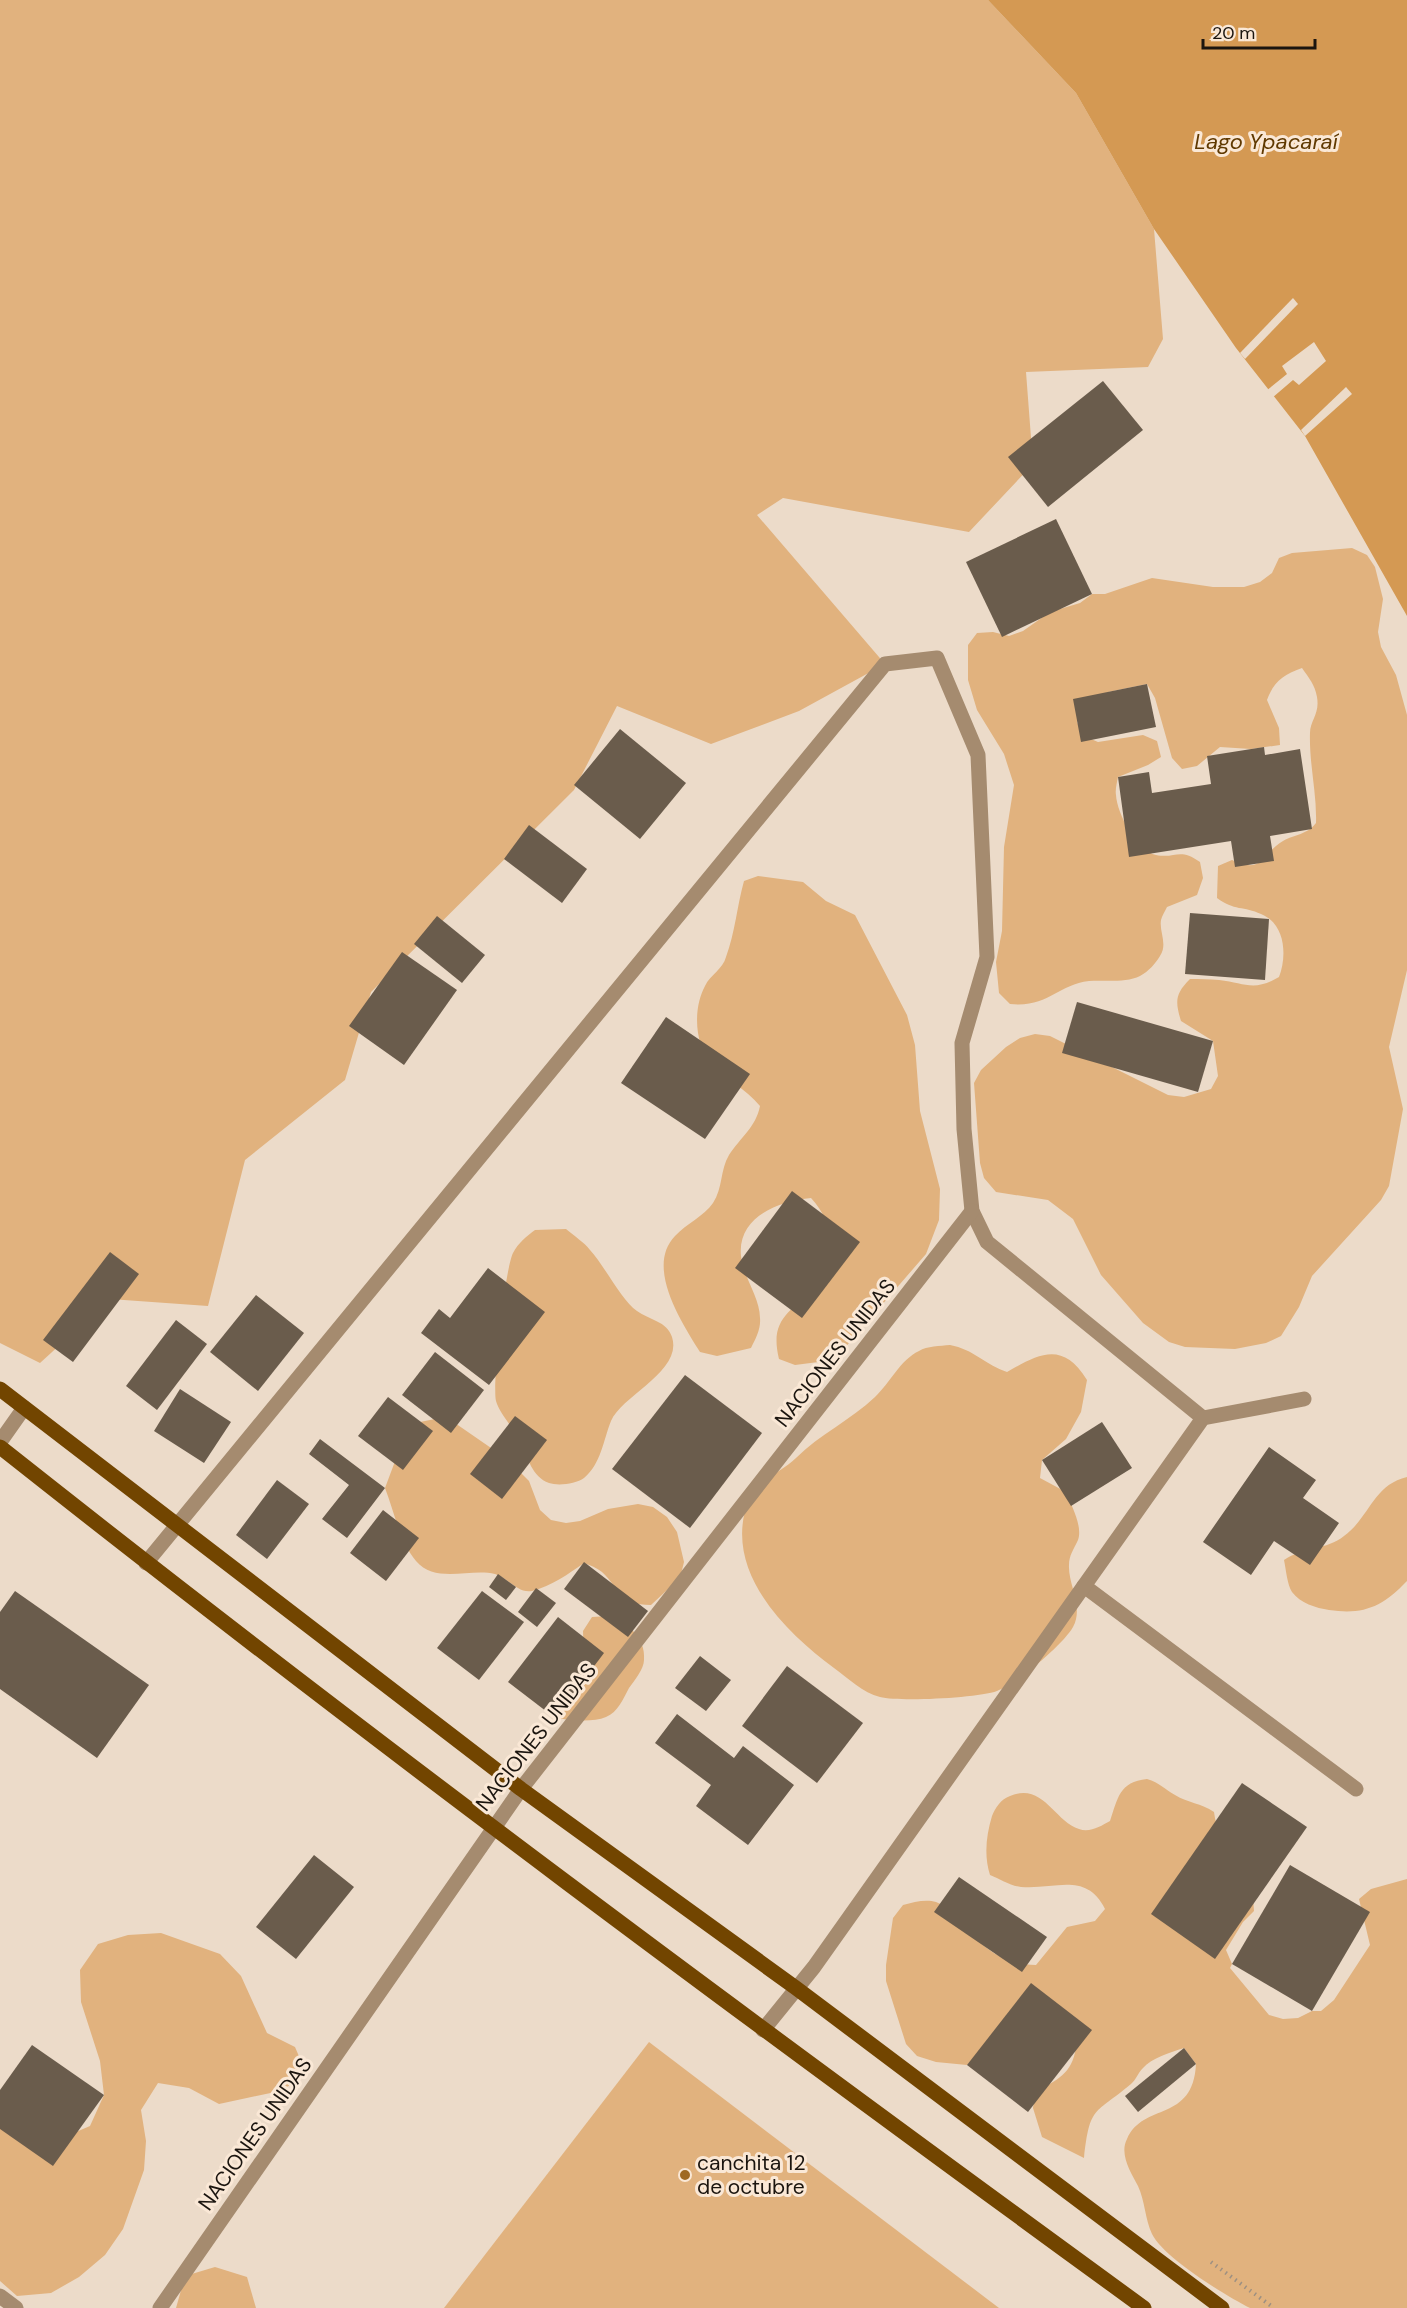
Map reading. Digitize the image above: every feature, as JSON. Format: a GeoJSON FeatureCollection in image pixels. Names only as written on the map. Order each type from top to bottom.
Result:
{"type":"FeatureCollection","features":[{"type":"Feature","properties":{"kind":"main road"},"geometry":{"type":"LineString","coordinates":[[0,1389],[179,1524],[521,1789],[796,1988],[1221,2308]]}},
{"type":"Feature","properties":{"kind":"main road"},"geometry":{"type":"LineString","coordinates":[[0,1447],[146,1563],[763,2030],[1144,2308]]}},
{"type":"Feature","properties":{"kind":"street"},"geometry":{"type":"LineString","coordinates":[[146,1563],[885,664],[938,658],[978,755],[987,957],[963,1043],[964,1129],[972,1211],[987,1242],[1203,1418]]}},
{"type":"Feature","properties":{"kind":"street","name":"NACIONES UNIDAS"},"geometry":{"type":"LineString","coordinates":[[160,2308],[521,1789],[972,1211]]}},
{"type":"Feature","properties":{"kind":"street"},"geometry":{"type":"LineString","coordinates":[[763,2030],[796,1988],[1203,1418],[1304,1399]]}},
{"type":"Feature","properties":{"kind":"street"},"geometry":{"type":"LineString","coordinates":[[0,1442],[24,1408]]}},
{"type":"Feature","properties":{"kind":"street"},"geometry":{"type":"LineString","coordinates":[[1084,1586],[1356,1789]]}},
{"type":"Feature","properties":{"kind":"street"},"geometry":{"type":"LineString","coordinates":[[0,2296],[16,2308]]}},
{"type":"Feature","properties":{"kind":"shaded area"},"geometry":{"type":"Polygon","coordinates":[[[0,0],[988,0],[1076,93],[1154,229],[1163,339],[1148,367],[1026,372],[1033,464],[969,532],[783,498],[757,515],[885,664],[799,711],[711,744],[617,706],[574,790],[371,992],[345,1080],[245,1160],[208,1306],[110,1299],[40,1363],[0,1343],[0,0]]]}},
{"type":"Feature","properties":{"kind":"shaded area"},"geometry":{"type":"Polygon","coordinates":[[[1352,548],[1367,555],[1375,567],[1383,599],[1378,632],[1381,647],[1396,675],[1407,715],[1407,970],[1389,1047],[1403,1109],[1389,1186],[1381,1200],[1312,1276],[1299,1307],[1281,1336],[1266,1343],[1235,1349],[1185,1347],[1169,1342],[1143,1323],[1101,1275],[1073,1219],[1048,1200],[996,1192],[984,1178],[980,1163],[974,1083],[981,1070],[1006,1047],[1020,1038],[1035,1034],[1050,1036],[1168,1095],[1184,1097],[1211,1089],[1218,1076],[1213,1041],[1181,1021],[1178,1008],[1179,994],[1190,979],[1256,985],[1279,977],[1283,960],[1280,933],[1269,919],[1261,914],[1234,907],[1217,898],[1218,866],[1232,860],[1242,864],[1256,864],[1283,841],[1305,832],[1316,823],[1310,733],[1318,703],[1316,693],[1302,668],[1290,673],[1276,683],[1267,700],[1279,728],[1280,745],[1251,749],[1220,747],[1197,766],[1182,769],[1172,758],[1155,698],[1147,684],[1108,692],[1081,706],[1077,722],[1084,736],[1098,742],[1143,735],[1157,741],[1161,757],[1118,777],[1116,793],[1120,812],[1129,831],[1142,847],[1156,855],[1182,854],[1193,858],[1200,862],[1203,878],[1197,895],[1167,907],[1161,920],[1162,952],[1154,965],[1143,974],[1128,980],[1078,983],[1034,1003],[1010,1004],[999,993],[996,962],[1002,931],[1004,847],[1014,785],[1004,754],[977,710],[968,680],[968,645],[977,633],[993,632],[1009,636],[1023,631],[1050,612],[1080,603],[1092,594],[1105,594],[1152,578],[1213,587],[1244,587],[1260,582],[1272,573],[1279,558],[1292,553],[1352,548]]]}},
{"type":"Feature","properties":{"kind":"shaded area"},"geometry":{"type":"Polygon","coordinates":[[[758,876],[803,882],[826,901],[855,915],[907,1015],[915,1045],[920,1111],[940,1189],[939,1220],[926,1254],[842,1351],[826,1361],[795,1365],[779,1359],[777,1334],[784,1317],[816,1285],[828,1246],[826,1222],[811,1198],[786,1203],[762,1213],[746,1231],[742,1242],[742,1264],[757,1302],[760,1318],[759,1330],[751,1348],[717,1356],[700,1352],[676,1311],[665,1279],[664,1263],[667,1249],[675,1236],[713,1203],[726,1161],[755,1120],[760,1106],[712,1064],[702,1047],[697,1026],[701,995],[707,982],[724,961],[729,948],[744,881],[758,876]]]}},
{"type":"Feature","properties":{"kind":"shaded area"},"geometry":{"type":"Polygon","coordinates":[[[566,1229],[588,1247],[631,1306],[666,1327],[672,1337],[673,1349],[669,1361],[660,1372],[617,1411],[611,1421],[598,1459],[590,1472],[576,1482],[557,1484],[543,1480],[535,1472],[518,1438],[501,1412],[495,1391],[503,1303],[513,1253],[520,1243],[535,1230],[566,1229]]]}},
{"type":"Feature","properties":{"kind":"shaded area"},"geometry":{"type":"Polygon","coordinates":[[[950,1345],[966,1350],[1007,1372],[1040,1356],[1060,1355],[1078,1368],[1087,1380],[1081,1412],[1066,1439],[1042,1460],[1040,1478],[1066,1492],[1078,1522],[1078,1540],[1069,1565],[1076,1604],[1076,1619],[1068,1635],[1050,1653],[1015,1681],[997,1691],[974,1696],[939,1698],[880,1697],[862,1689],[815,1653],[778,1617],[762,1596],[750,1573],[743,1550],[743,1525],[749,1499],[764,1481],[866,1405],[912,1355],[922,1349],[950,1345]]]}},
{"type":"Feature","properties":{"kind":"shaded area"},"geometry":{"type":"Polygon","coordinates":[[[435,1419],[452,1421],[507,1459],[529,1481],[540,1510],[551,1520],[566,1523],[580,1521],[608,1509],[638,1504],[653,1507],[667,1517],[677,1532],[684,1562],[680,1578],[651,1605],[626,1599],[602,1572],[584,1563],[553,1583],[532,1591],[517,1588],[495,1574],[443,1574],[424,1568],[416,1561],[406,1545],[385,1488],[400,1448],[420,1422],[435,1419]]]}},
{"type":"Feature","properties":{"kind":"shaded area"},"geometry":{"type":"Polygon","coordinates":[[[1407,1477],[1407,1581],[1381,1603],[1362,1610],[1341,1611],[1319,1608],[1295,1596],[1289,1585],[1284,1560],[1337,1541],[1353,1528],[1386,1487],[1407,1477]]]}},
{"type":"Feature","properties":{"kind":"shaded area"},"geometry":{"type":"Polygon","coordinates":[[[609,1616],[629,1627],[639,1638],[644,1652],[644,1664],[641,1671],[620,1705],[610,1715],[587,1720],[555,1718],[584,1661],[583,1631],[592,1617],[609,1616]]]}},
{"type":"Feature","properties":{"kind":"shaded area"},"geometry":{"type":"Polygon","coordinates":[[[1147,1779],[1180,1798],[1214,1812],[1222,1837],[1248,1885],[1254,1911],[1243,1922],[1226,1950],[1232,1964],[1230,1968],[1269,2015],[1283,2019],[1298,2018],[1312,2011],[1321,2011],[1334,2000],[1370,1945],[1359,1899],[1371,1889],[1407,1879],[1407,2308],[1250,2308],[1196,2276],[1159,2244],[1152,2234],[1140,2192],[1124,2151],[1127,2139],[1134,2128],[1144,2120],[1177,2104],[1193,2083],[1196,2064],[1184,2048],[1151,2061],[1131,2084],[1101,2107],[1092,2119],[1089,2128],[1084,2158],[1042,2137],[1033,2108],[1035,2093],[1057,2080],[1067,2070],[1076,2047],[1009,2017],[967,2065],[936,2062],[917,2056],[906,2044],[886,1981],[893,1918],[903,1905],[924,1901],[940,1904],[953,1913],[977,1940],[994,1953],[1013,1962],[1036,1965],[1067,1927],[1095,1921],[1105,1909],[1097,1897],[1089,1890],[1079,1886],[1021,1887],[990,1875],[986,1846],[995,1810],[1007,1797],[1021,1793],[1031,1794],[1048,1804],[1070,1825],[1083,1830],[1091,1830],[1110,1821],[1118,1798],[1125,1788],[1147,1779]]]}},
{"type":"Feature","properties":{"kind":"shaded area"},"geometry":{"type":"Polygon","coordinates":[[[161,1933],[220,1954],[241,1976],[267,2033],[295,2047],[307,2075],[280,2091],[219,2104],[189,2088],[158,2083],[141,2110],[146,2141],[144,2170],[123,2229],[105,2255],[79,2277],[51,2293],[17,2296],[0,2281],[0,2121],[62,2138],[90,2126],[104,2095],[100,2061],[81,2002],[80,1970],[98,1944],[128,1935],[161,1933]]]}},
{"type":"Feature","properties":{"kind":"shaded area","name":"canchita 12 de octubre"},"geometry":{"type":"Polygon","coordinates":[[[649,2042],[999,2308],[444,2308],[649,2042]]]}},
{"type":"Feature","properties":{"kind":"shaded area"},"geometry":{"type":"Polygon","coordinates":[[[215,2267],[247,2277],[256,2308],[176,2308],[185,2276],[215,2267]]]}},
{"type":"Feature","properties":{"kind":"water","name":"Lago Ypacaraí"},"geometry":{"type":"Polygon","coordinates":[[[988,0],[1407,0],[1407,616],[1305,436],[1236,348],[1154,229],[1076,93],[988,0]]]}},
{"type":"Feature","properties":{"kind":"pier"},"geometry":{"type":"Polygon","coordinates":[[[1293,298],[1298,304],[1245,359],[1240,353],[1293,298]]]}},
{"type":"Feature","properties":{"kind":"pier"},"geometry":{"type":"Polygon","coordinates":[[[1314,342],[1326,361],[1299,385],[1293,380],[1272,398],[1266,391],[1287,374],[1282,366],[1314,342]]]}},
{"type":"Feature","properties":{"kind":"pier"},"geometry":{"type":"Polygon","coordinates":[[[1346,387],[1352,394],[1305,436],[1301,430],[1346,387]]]}},
{"type":"Feature","properties":{"kind":"building"},"geometry":{"type":"Polygon","coordinates":[[[1103,381],[1143,430],[1048,507],[1008,457],[1103,381]]]}},
{"type":"Feature","properties":{"kind":"building"},"geometry":{"type":"Polygon","coordinates":[[[1056,519],[1092,594],[1002,637],[966,562],[1056,519]]]}},
{"type":"Feature","properties":{"kind":"building"},"geometry":{"type":"Polygon","coordinates":[[[1147,684],[1156,727],[1081,742],[1073,699],[1147,684]]]}},
{"type":"Feature","properties":{"kind":"building"},"geometry":{"type":"Polygon","coordinates":[[[620,729],[686,783],[640,839],[574,785],[620,729]]]}},
{"type":"Feature","properties":{"kind":"building"},"geometry":{"type":"Polygon","coordinates":[[[1264,747],[1265,755],[1300,749],[1312,829],[1270,836],[1274,861],[1235,867],[1231,841],[1129,857],[1118,777],[1149,772],[1152,793],[1211,784],[1207,756],[1264,747]]]}},
{"type":"Feature","properties":{"kind":"building"},"geometry":{"type":"Polygon","coordinates":[[[529,825],[587,869],[562,903],[504,859],[529,825]]]}},
{"type":"Feature","properties":{"kind":"building"},"geometry":{"type":"Polygon","coordinates":[[[1190,913],[1269,919],[1265,980],[1185,974],[1190,913]]]}},
{"type":"Feature","properties":{"kind":"building"},"geometry":{"type":"Polygon","coordinates":[[[437,916],[485,955],[462,983],[414,944],[437,916]]]}},
{"type":"Feature","properties":{"kind":"building"},"geometry":{"type":"Polygon","coordinates":[[[402,952],[457,990],[404,1065],[349,1026],[402,952]]]}},
{"type":"Feature","properties":{"kind":"building"},"geometry":{"type":"Polygon","coordinates":[[[1077,1002],[1213,1041],[1198,1092],[1062,1053],[1077,1002]]]}},
{"type":"Feature","properties":{"kind":"building"},"geometry":{"type":"Polygon","coordinates":[[[666,1017],[750,1074],[705,1139],[621,1083],[666,1017]]]}},
{"type":"Feature","properties":{"kind":"building"},"geometry":{"type":"Polygon","coordinates":[[[792,1191],[860,1242],[802,1318],[735,1268],[792,1191]]]}},
{"type":"Feature","properties":{"kind":"building"},"geometry":{"type":"Polygon","coordinates":[[[110,1252],[139,1274],[73,1362],[43,1340],[110,1252]]]}},
{"type":"Feature","properties":{"kind":"building"},"geometry":{"type":"Polygon","coordinates":[[[488,1268],[545,1312],[489,1385],[421,1333],[439,1309],[450,1318],[488,1268]]]}},
{"type":"Feature","properties":{"kind":"building"},"geometry":{"type":"Polygon","coordinates":[[[256,1295],[304,1333],[258,1391],[210,1352],[256,1295]]]}},
{"type":"Feature","properties":{"kind":"building"},"geometry":{"type":"Polygon","coordinates":[[[176,1320],[207,1344],[157,1410],[126,1386],[176,1320]]]}},
{"type":"Feature","properties":{"kind":"building"},"geometry":{"type":"Polygon","coordinates":[[[435,1352],[484,1390],[451,1433],[402,1395],[435,1352]]]}},
{"type":"Feature","properties":{"kind":"building"},"geometry":{"type":"Polygon","coordinates":[[[685,1375],[762,1433],[690,1528],[612,1469],[685,1375]]]}},
{"type":"Feature","properties":{"kind":"building"},"geometry":{"type":"Polygon","coordinates":[[[180,1389],[231,1422],[204,1463],[154,1431],[180,1389]]]}},
{"type":"Feature","properties":{"kind":"building"},"geometry":{"type":"Polygon","coordinates":[[[388,1397],[433,1431],[403,1470],[358,1436],[388,1397]]]}},
{"type":"Feature","properties":{"kind":"building"},"geometry":{"type":"Polygon","coordinates":[[[515,1416],[547,1440],[502,1499],[470,1474],[515,1416]]]}},
{"type":"Feature","properties":{"kind":"building"},"geometry":{"type":"Polygon","coordinates":[[[1102,1422],[1132,1468],[1071,1506],[1042,1460],[1102,1422]]]}},
{"type":"Feature","properties":{"kind":"building"},"geometry":{"type":"Polygon","coordinates":[[[320,1439],[385,1488],[347,1538],[322,1519],[349,1485],[309,1454],[320,1439]]]}},
{"type":"Feature","properties":{"kind":"building"},"geometry":{"type":"Polygon","coordinates":[[[1269,1447],[1316,1480],[1303,1498],[1339,1523],[1310,1565],[1274,1541],[1251,1575],[1203,1542],[1269,1447]]]}},
{"type":"Feature","properties":{"kind":"building"},"geometry":{"type":"Polygon","coordinates":[[[277,1480],[309,1504],[267,1559],[236,1535],[277,1480]]]}},
{"type":"Feature","properties":{"kind":"building"},"geometry":{"type":"Polygon","coordinates":[[[383,1510],[419,1538],[386,1581],[350,1553],[383,1510]]]}},
{"type":"Feature","properties":{"kind":"building"},"geometry":{"type":"Polygon","coordinates":[[[584,1562],[648,1611],[628,1637],[564,1589],[584,1562]]]}},
{"type":"Feature","properties":{"kind":"building"},"geometry":{"type":"Polygon","coordinates":[[[498,1574],[516,1587],[506,1600],[489,1587],[498,1574]]]}},
{"type":"Feature","properties":{"kind":"building"},"geometry":{"type":"Polygon","coordinates":[[[536,1588],[556,1603],[537,1627],[518,1612],[536,1588]]]}},
{"type":"Feature","properties":{"kind":"building"},"geometry":{"type":"Polygon","coordinates":[[[15,1591],[149,1685],[97,1758],[0,1689],[0,1612],[15,1591]]]}},
{"type":"Feature","properties":{"kind":"building"},"geometry":{"type":"Polygon","coordinates":[[[482,1591],[524,1622],[479,1680],[437,1648],[482,1591]]]}},
{"type":"Feature","properties":{"kind":"building"},"geometry":{"type":"Polygon","coordinates":[[[558,1617],[604,1653],[555,1718],[508,1682],[558,1617]]]}},
{"type":"Feature","properties":{"kind":"building"},"geometry":{"type":"Polygon","coordinates":[[[700,1656],[731,1680],[706,1711],[675,1688],[700,1656]]]}},
{"type":"Feature","properties":{"kind":"building"},"geometry":{"type":"Polygon","coordinates":[[[787,1666],[863,1723],[817,1783],[742,1726],[787,1666]]]}},
{"type":"Feature","properties":{"kind":"building"},"geometry":{"type":"Polygon","coordinates":[[[677,1714],[734,1758],[743,1746],[794,1785],[748,1845],[696,1806],[711,1785],[655,1743],[677,1714]]]}},
{"type":"Feature","properties":{"kind":"building"},"geometry":{"type":"Polygon","coordinates":[[[1242,1783],[1307,1827],[1215,1959],[1151,1914],[1242,1783]]]}},
{"type":"Feature","properties":{"kind":"building"},"geometry":{"type":"Polygon","coordinates":[[[314,1855],[354,1887],[296,1959],[256,1927],[314,1855]]]}},
{"type":"Feature","properties":{"kind":"building"},"geometry":{"type":"Polygon","coordinates":[[[1290,1865],[1370,1912],[1312,2011],[1232,1964],[1290,1865]]]}},
{"type":"Feature","properties":{"kind":"building"},"geometry":{"type":"Polygon","coordinates":[[[959,1877],[1047,1937],[1022,1972],[934,1912],[959,1877]]]}},
{"type":"Feature","properties":{"kind":"building"},"geometry":{"type":"Polygon","coordinates":[[[1031,1983],[1092,2030],[1028,2112],[967,2065],[1031,1983]]]}},
{"type":"Feature","properties":{"kind":"building"},"geometry":{"type":"Polygon","coordinates":[[[32,2045],[104,2095],[53,2166],[0,2129],[0,2090],[32,2045]]]}},
{"type":"Feature","properties":{"kind":"building"},"geometry":{"type":"Polygon","coordinates":[[[1184,2048],[1196,2064],[1138,2112],[1125,2096],[1184,2048]]]}},
{"type":"Feature","properties":{"kind":"place","name":"canchita 12 de octubre"},"geometry":{"type":"Point","coordinates":[685,2175]}}]}
